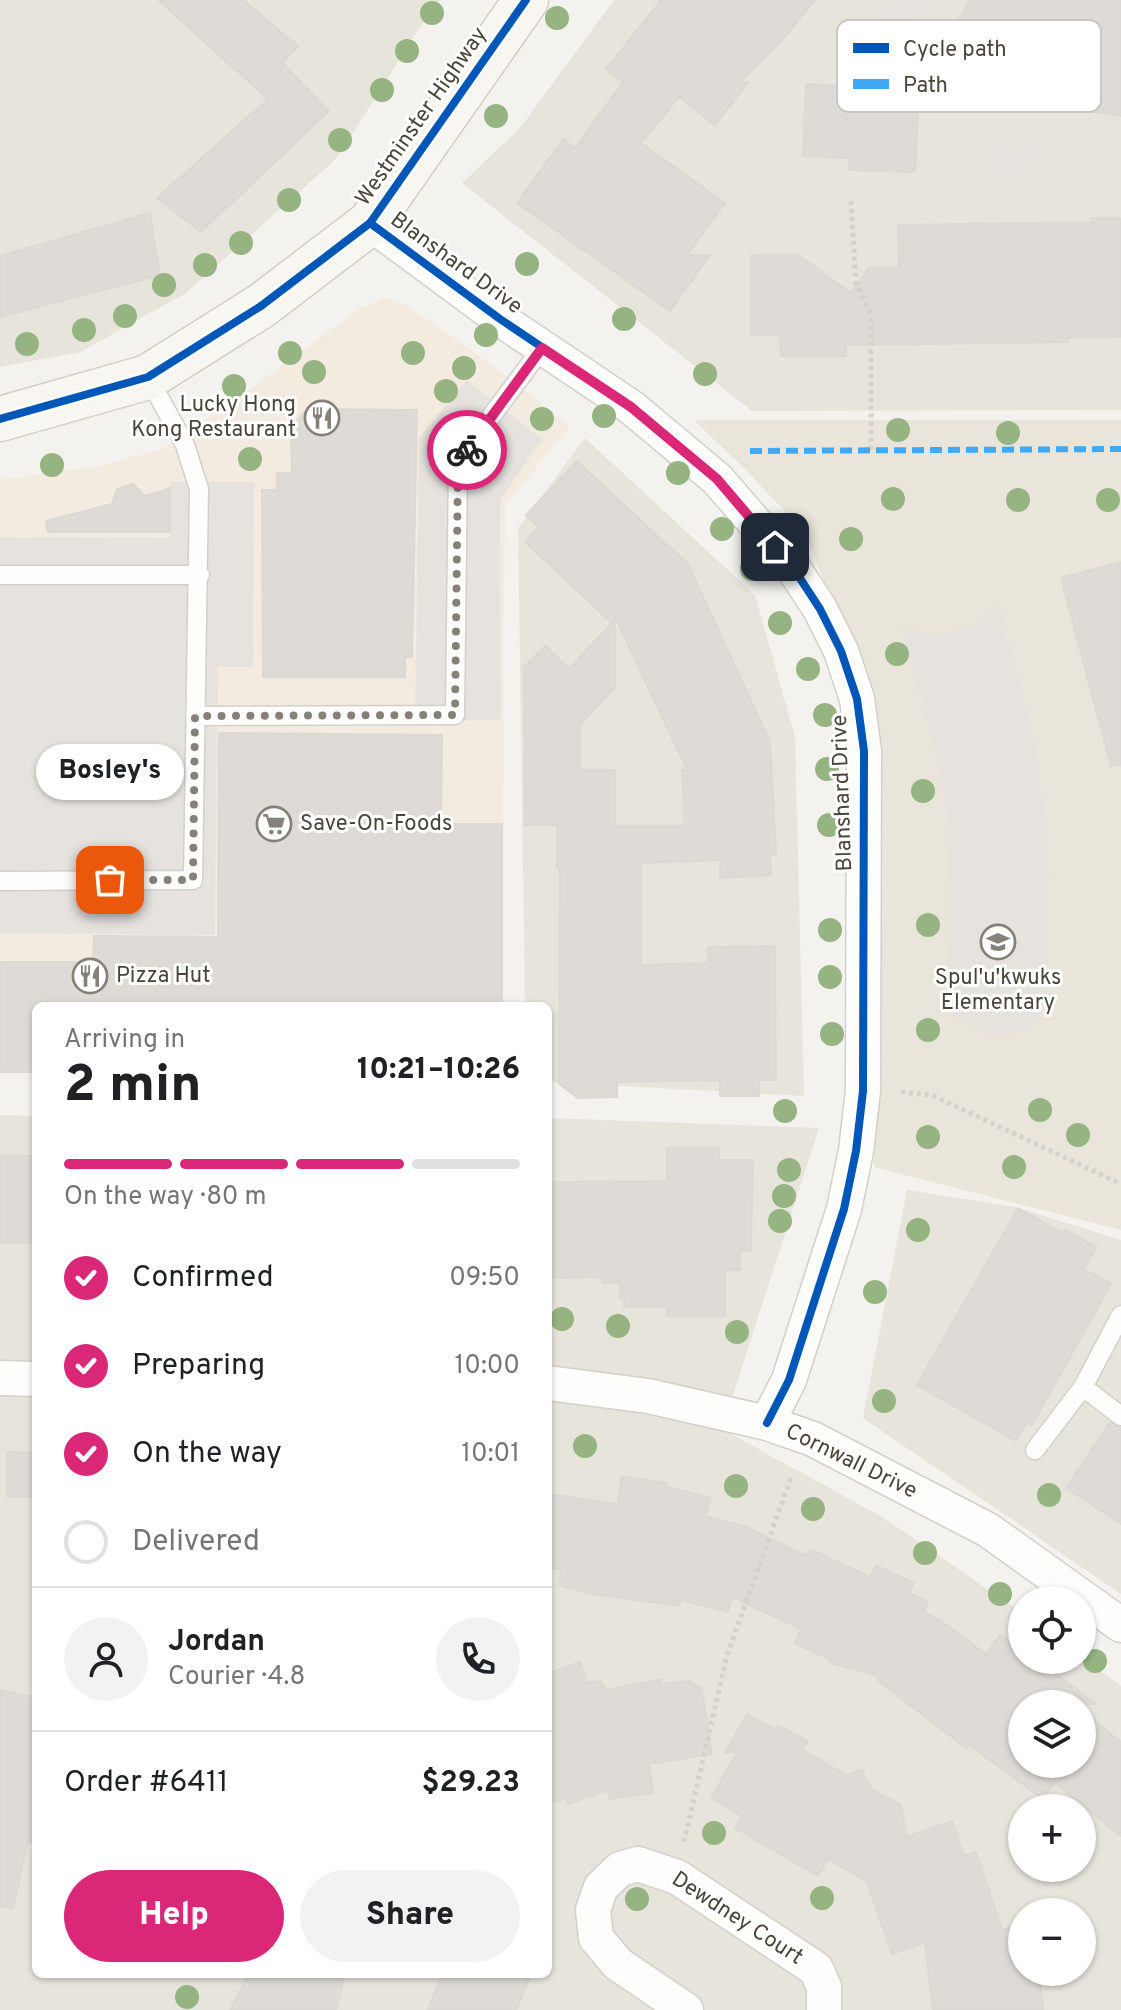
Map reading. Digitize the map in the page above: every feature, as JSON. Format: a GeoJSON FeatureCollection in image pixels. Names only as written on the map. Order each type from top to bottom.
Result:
{"type":"FeatureCollection","features":[{"type":"Feature","properties":{"kind":"street","name":"Westminster Highway"},"geometry":{"type":"LineString","coordinates":[[0,419],[148,377],[261,306],[370,223],[526,0]]}},
{"type":"Feature","properties":{"kind":"street","name":"Blanshard Drive"},"geometry":{"type":"LineString","coordinates":[[370,223],[542,348],[631,407],[717,479],[790,563],[820,609],[841,651],[857,699],[864,751],[863,1091],[856,1151],[844,1209],[789,1380],[767,1423]]}},
{"type":"Feature","properties":{"kind":"street"},"geometry":{"type":"LineString","coordinates":[[0,1378],[32,1379]]}},
{"type":"Feature","properties":{"kind":"street","name":"Cornwall Drive"},"geometry":{"type":"LineString","coordinates":[[552,1384],[648,1396],[767,1423],[813,1439],[988,1530],[1121,1625]]}},
{"type":"Feature","properties":{"kind":"street","name":"Dewdney Court"},"geometry":{"type":"LineString","coordinates":[[686,2010],[618,1964],[596,1938],[593,1910],[601,1887],[620,1869],[638,1864],[677,1877],[816,1969],[824,1987],[824,2010]]}},
{"type":"Feature","properties":{"kind":"lane"},"geometry":{"type":"LineString","coordinates":[[195,716],[455,715],[458,461],[542,348]]}},
{"type":"Feature","properties":{"kind":"lane"},"geometry":{"type":"LineString","coordinates":[[0,881],[193,880],[199,489],[185,445],[148,377]]}},
{"type":"Feature","properties":{"kind":"lane"},"geometry":{"type":"LineString","coordinates":[[0,575],[200,575]]}},
{"type":"Feature","properties":{"kind":"lane"},"geometry":{"type":"LineString","coordinates":[[1035,1450],[1083,1387],[1121,1315]]}},
{"type":"Feature","properties":{"kind":"lane"},"geometry":{"type":"LineString","coordinates":[[1083,1387],[1121,1416]]}},
{"type":"Feature","properties":{"kind":"path"},"geometry":{"type":"LineString","coordinates":[[851,201],[856,283],[871,316],[871,450]]}},
{"type":"Feature","properties":{"kind":"path"},"geometry":{"type":"LineString","coordinates":[[901,1092],[932,1095],[1121,1184]]}},
{"type":"Feature","properties":{"kind":"path"},"geometry":{"type":"LineString","coordinates":[[677,1877],[727,1655],[792,1475]]}},
{"type":"Feature","properties":{"kind":"shaded area"},"geometry":{"type":"Polygon","coordinates":[[[0,0],[440,0],[337,158],[186,293],[80,352],[0,367],[0,0]]]}},
{"type":"Feature","properties":{"kind":"shaded area"},"geometry":{"type":"Polygon","coordinates":[[[614,0],[1121,0],[1121,410],[752,411],[462,183],[520,128],[614,0]]]}},
{"type":"Feature","properties":{"kind":"shaded area"},"geometry":{"type":"Polygon","coordinates":[[[888,0],[939,0],[918,20],[867,20],[888,0]]]}},
{"type":"Feature","properties":{"kind":"shaded area"},"geometry":{"type":"Polygon","coordinates":[[[983,145],[1033,146],[1033,182],[982,181],[983,145]]]}},
{"type":"Feature","properties":{"kind":"shaded area"},"geometry":{"type":"Polygon","coordinates":[[[385,297],[408,306],[496,368],[570,426],[505,505],[502,1002],[32,1002],[32,1013],[0,1072],[0,479],[95,467],[162,449],[244,394],[360,308],[385,297]]]}},
{"type":"Feature","properties":{"kind":"shaded area"},"geometry":{"type":"Polygon","coordinates":[[[467,380],[542,439],[500,501],[501,720],[415,721],[419,438],[467,380]]]}},
{"type":"Feature","properties":{"kind":"shaded area","name":"Spul'u'kwuks Elementary"},"geometry":{"type":"Polygon","coordinates":[[[694,420],[1121,420],[1121,1230],[874,1167],[877,718],[805,533],[694,420]]]}},
{"type":"Feature","properties":{"kind":"shaded area"},"geometry":{"type":"Polygon","coordinates":[[[585,438],[755,595],[795,737],[804,1096],[552,1082],[552,1002],[525,1002],[518,528],[585,438]]]}},
{"type":"Feature","properties":{"kind":"shaded area"},"geometry":{"type":"Polygon","coordinates":[[[170,482],[254,482],[253,667],[218,667],[215,935],[0,933],[0,537],[169,538],[170,482]]]}},
{"type":"Feature","properties":{"kind":"shaded area"},"geometry":{"type":"Polygon","coordinates":[[[998,601],[1034,739],[1049,874],[1047,1007],[1018,1034],[981,1033],[949,1012],[950,885],[942,778],[901,627],[936,635],[972,626],[998,601]]]}},
{"type":"Feature","properties":{"kind":"shaded area"},"geometry":{"type":"Polygon","coordinates":[[[0,1115],[32,1116],[32,1978],[552,1978],[552,1118],[819,1128],[722,1429],[884,1518],[1008,1603],[1008,1674],[1096,1674],[1096,1668],[1121,1686],[1121,2010],[0,2010],[0,1115]]]}},
{"type":"Feature","properties":{"kind":"shaded area"},"geometry":{"type":"Polygon","coordinates":[[[907,1190],[1015,1207],[1121,1240],[1121,1594],[863,1418],[907,1190]]]}},
{"type":"Feature","properties":{"kind":"building"},"geometry":{"type":"Polygon","coordinates":[[[158,0],[243,0],[298,46],[282,63],[329,111],[201,232],[157,198],[268,99],[158,0]]]}},
{"type":"Feature","properties":{"kind":"building"},"geometry":{"type":"Polygon","coordinates":[[[661,0],[815,0],[783,39],[739,83],[748,83],[715,125],[679,97],[641,143],[725,203],[687,255],[710,255],[670,311],[517,203],[563,139],[575,148],[623,82],[606,69],[661,0]]]}},
{"type":"Feature","properties":{"kind":"building"},"geometry":{"type":"Polygon","coordinates":[[[970,0],[1121,0],[1121,116],[1094,112],[1101,112],[1101,20],[959,20],[970,0]]]}},
{"type":"Feature","properties":{"kind":"building"},"geometry":{"type":"Polygon","coordinates":[[[806,84],[837,85],[837,112],[918,112],[915,172],[849,170],[850,158],[803,156],[806,84]]]}},
{"type":"Feature","properties":{"kind":"building"},"geometry":{"type":"Polygon","coordinates":[[[150,213],[160,275],[0,317],[0,256],[150,213]]]}},
{"type":"Feature","properties":{"kind":"building"},"geometry":{"type":"Polygon","coordinates":[[[1091,218],[1121,218],[1121,337],[1067,338],[1068,342],[846,345],[846,356],[781,356],[780,335],[751,335],[751,255],[797,254],[851,293],[869,268],[899,268],[898,225],[1091,222],[1091,218]]]}},
{"type":"Feature","properties":{"kind":"building"},"geometry":{"type":"Polygon","coordinates":[[[307,409],[417,410],[412,657],[405,657],[405,677],[263,677],[262,490],[277,490],[277,473],[292,473],[291,428],[307,409]]]}},
{"type":"Feature","properties":{"kind":"building"},"geometry":{"type":"Polygon","coordinates":[[[577,461],[688,564],[770,742],[776,854],[770,855],[771,875],[720,878],[720,860],[641,863],[641,965],[708,963],[708,947],[775,946],[776,1080],[759,1080],[759,1096],[720,1096],[720,1080],[617,1082],[617,1097],[578,1098],[559,1084],[560,868],[557,868],[557,825],[525,825],[524,667],[545,646],[569,669],[612,623],[525,542],[538,527],[526,515],[577,461]],[[615,617],[615,688],[580,724],[580,770],[615,770],[615,826],[685,826],[682,770],[687,770],[615,617]]]}},
{"type":"Feature","properties":{"kind":"building"},"geometry":{"type":"Polygon","coordinates":[[[133,484],[145,496],[170,488],[170,532],[48,532],[46,521],[112,504],[117,489],[133,484]]]}},
{"type":"Feature","properties":{"kind":"building"},"geometry":{"type":"Polygon","coordinates":[[[1121,562],[1121,765],[1111,766],[1061,578],[1121,562]]]}},
{"type":"Feature","properties":{"kind":"building"},"geometry":{"type":"Polygon","coordinates":[[[219,733],[442,735],[441,824],[502,824],[502,1002],[32,1002],[32,1072],[0,1072],[0,962],[93,962],[94,936],[218,937],[219,733]]]}},
{"type":"Feature","properties":{"kind":"building"},"geometry":{"type":"Polygon","coordinates":[[[667,1148],[719,1148],[719,1160],[753,1160],[751,1251],[740,1251],[740,1270],[725,1270],[725,1316],[667,1316],[667,1307],[624,1307],[624,1298],[620,1298],[620,1283],[602,1283],[602,1277],[552,1278],[552,1182],[667,1181],[667,1148]]]}},
{"type":"Feature","properties":{"kind":"building"},"geometry":{"type":"Polygon","coordinates":[[[0,1156],[32,1156],[32,1243],[0,1243],[0,1156]]]}},
{"type":"Feature","properties":{"kind":"building"},"geometry":{"type":"Polygon","coordinates":[[[1018,1208],[1063,1233],[1065,1230],[1097,1247],[1084,1269],[1111,1284],[1032,1425],[1027,1422],[1016,1441],[917,1385],[1018,1208]]]}},
{"type":"Feature","properties":{"kind":"building"},"geometry":{"type":"Polygon","coordinates":[[[1110,1422],[1121,1428],[1121,1524],[1066,1488],[1110,1422]]]}},
{"type":"Feature","properties":{"kind":"building"},"geometry":{"type":"Polygon","coordinates":[[[7,1452],[32,1453],[32,1497],[7,1497],[7,1452]]]}},
{"type":"Feature","properties":{"kind":"building"},"geometry":{"type":"Polygon","coordinates":[[[622,1476],[666,1483],[665,1486],[711,1498],[706,1516],[747,1527],[807,1556],[810,1549],[870,1577],[876,1565],[914,1583],[909,1593],[928,1602],[923,1612],[940,1620],[986,1654],[1000,1635],[1008,1641],[1008,1674],[1055,1674],[1078,1690],[1008,1690],[1008,1773],[969,1745],[966,1748],[877,1680],[877,1676],[829,1662],[831,1660],[795,1643],[801,1629],[732,1597],[728,1612],[681,1600],[679,1606],[586,1593],[559,1585],[561,1569],[552,1569],[552,1495],[618,1504],[622,1476]]]}},
{"type":"Feature","properties":{"kind":"building"},"geometry":{"type":"Polygon","coordinates":[[[580,1662],[587,1683],[600,1681],[607,1690],[661,1679],[659,1684],[690,1681],[702,1690],[712,1754],[649,1764],[653,1793],[610,1799],[608,1790],[568,1804],[567,1798],[552,1803],[552,1672],[580,1662]]]}},
{"type":"Feature","properties":{"kind":"building"},"geometry":{"type":"Polygon","coordinates":[[[0,1690],[32,1697],[32,1842],[28,1841],[13,1908],[0,1907],[0,1690]]]}},
{"type":"Feature","properties":{"kind":"building"},"geometry":{"type":"Polygon","coordinates":[[[747,1714],[775,1730],[778,1725],[808,1741],[803,1750],[846,1775],[862,1770],[872,1790],[901,1805],[907,1837],[952,1821],[964,1856],[976,1852],[1002,1929],[1008,1928],[1008,1986],[1040,1986],[1043,2010],[933,2010],[925,1943],[892,1954],[867,1882],[828,1859],[818,1876],[735,1828],[742,1816],[711,1798],[738,1751],[725,1753],[747,1714]]]}},
{"type":"Feature","properties":{"kind":"building"},"geometry":{"type":"Polygon","coordinates":[[[1096,1722],[1121,1742],[1121,1836],[1096,1816],[1096,1794],[1069,1794],[1055,1783],[1047,1794],[1036,1794],[1014,1778],[1096,1778],[1096,1722]]]}},
{"type":"Feature","properties":{"kind":"building"},"geometry":{"type":"Polygon","coordinates":[[[247,1978],[344,1978],[336,2010],[230,2010],[247,1978]]]}},
{"type":"Feature","properties":{"kind":"building"},"geometry":{"type":"Polygon","coordinates":[[[440,1978],[529,1978],[516,2010],[428,2010],[440,1978]]]}},
{"type":"Feature","properties":{"kind":"marked path"},"geometry":{"type":"LineString","coordinates":[[750,451],[1121,449]]}},
{"type":"Feature","properties":{"kind":"cycle path"},"geometry":{"type":"LineString","coordinates":[[0,419],[148,377],[261,306],[370,223],[526,0]]}},
{"type":"Feature","properties":{"kind":"cycle path"},"geometry":{"type":"LineString","coordinates":[[370,223],[500,319],[631,407],[717,479],[790,563],[820,609],[841,651],[857,699],[864,751],[863,1091],[856,1151],[844,1209],[789,1380],[767,1423]]}},
{"type":"Feature","properties":{"kind":"way so far"},"geometry":{"type":"LineString","coordinates":[[110,880],[193,880],[195,716],[455,715],[458,461],[467,450]]}},
{"type":"Feature","properties":{"kind":"place","name":"Lucky Hong Kong Restaurant"},"geometry":{"type":"Point","coordinates":[322,418]}},
{"type":"Feature","properties":{"kind":"place","name":"Save-On-Foods"},"geometry":{"type":"Point","coordinates":[274,824]}},
{"type":"Feature","properties":{"kind":"place","name":"Bosley's"},"geometry":{"type":"Point","coordinates":[110,880]}},
{"type":"Feature","properties":{"kind":"place","name":"Spul'u'kwuks Elementary"},"geometry":{"type":"Point","coordinates":[998,942]}},
{"type":"Feature","properties":{"kind":"place","name":"Pizza Hut"},"geometry":{"type":"Point","coordinates":[90,976]}},
{"type":"Feature","properties":{"kind":"route"},"geometry":{"type":"LineString","coordinates":[[467,450],[542,348],[631,407],[717,479],[775,547]]}}]}
